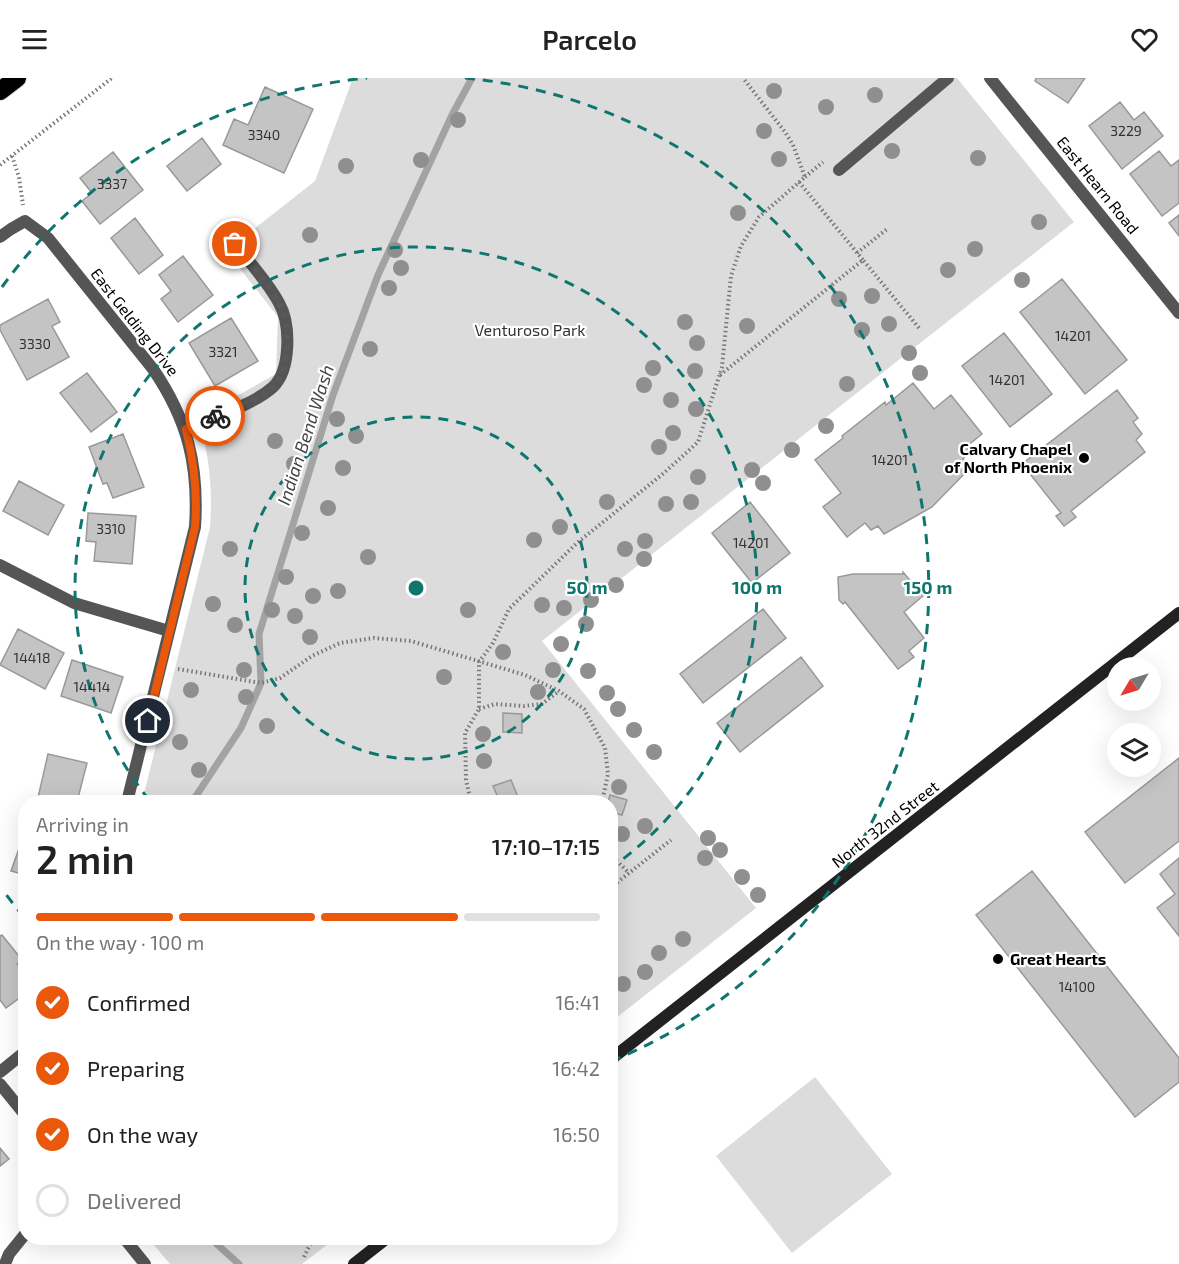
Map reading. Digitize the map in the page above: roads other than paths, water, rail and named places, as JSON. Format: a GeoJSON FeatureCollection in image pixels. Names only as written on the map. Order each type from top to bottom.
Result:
{"type":"FeatureCollection","features":[{"type":"Feature","properties":{"kind":"highway"},"geometry":{"type":"LineString","coordinates":[[0,91],[17,78]]}},
{"type":"Feature","properties":{"kind":"main road","name":"North 32nd Street"},"geometry":{"type":"LineString","coordinates":[[618,1054],[1179,613]]}},
{"type":"Feature","properties":{"kind":"main road"},"geometry":{"type":"LineString","coordinates":[[354,1264],[378,1245]]}},
{"type":"Feature","properties":{"kind":"street"},"geometry":{"type":"LineString","coordinates":[[838,170],[948,78]]}},
{"type":"Feature","properties":{"kind":"street","name":"East Hearn Road"},"geometry":{"type":"LineString","coordinates":[[990,78],[1179,313]]}},
{"type":"Feature","properties":{"kind":"street","name":"East Gelding Drive"},"geometry":{"type":"LineString","coordinates":[[0,237],[25,221],[48,238],[153,369],[168,391],[186,429],[194,464],[197,497],[195,527],[129,795]]}},
{"type":"Feature","properties":{"kind":"street"},"geometry":{"type":"LineString","coordinates":[[186,429],[246,403],[272,388],[280,379],[287,358],[286,324],[280,305],[235,244]]}},
{"type":"Feature","properties":{"kind":"street"},"geometry":{"type":"LineString","coordinates":[[0,565],[74,603],[169,631]]}},
{"type":"Feature","properties":{"kind":"street"},"geometry":{"type":"LineString","coordinates":[[0,1072],[18,1057]]}},
{"type":"Feature","properties":{"kind":"street"},"geometry":{"type":"LineString","coordinates":[[0,1084],[18,1106]]}},
{"type":"Feature","properties":{"kind":"street"},"geometry":{"type":"LineString","coordinates":[[5,1264],[9,1254],[18,1243]]}},
{"type":"Feature","properties":{"kind":"street"},"geometry":{"type":"LineString","coordinates":[[130,1245],[146,1264]]}},
{"type":"Feature","properties":{"kind":"waterway","name":"Indian Bend Wash"},"geometry":{"type":"LineString","coordinates":[[197,795],[241,728],[261,683],[259,634],[333,395],[378,275],[452,115],[472,78]]}},
{"type":"Feature","properties":{"kind":"waterway","name":"Indian Bend Wash"},"geometry":{"type":"LineString","coordinates":[[218,1245],[239,1264]]}},
{"type":"Feature","properties":{"kind":"place","name":"Calvary Chapel of North Phoenix"},"geometry":{"type":"Point","coordinates":[1084,458]}},
{"type":"Feature","properties":{"kind":"place","name":"Great Hearts"},"geometry":{"type":"Point","coordinates":[998,959]}},
{"type":"Feature","properties":{"kind":"park label","name":"Venturoso Park"},"geometry":{"type":"Point","coordinates":[530,330]}}]}
